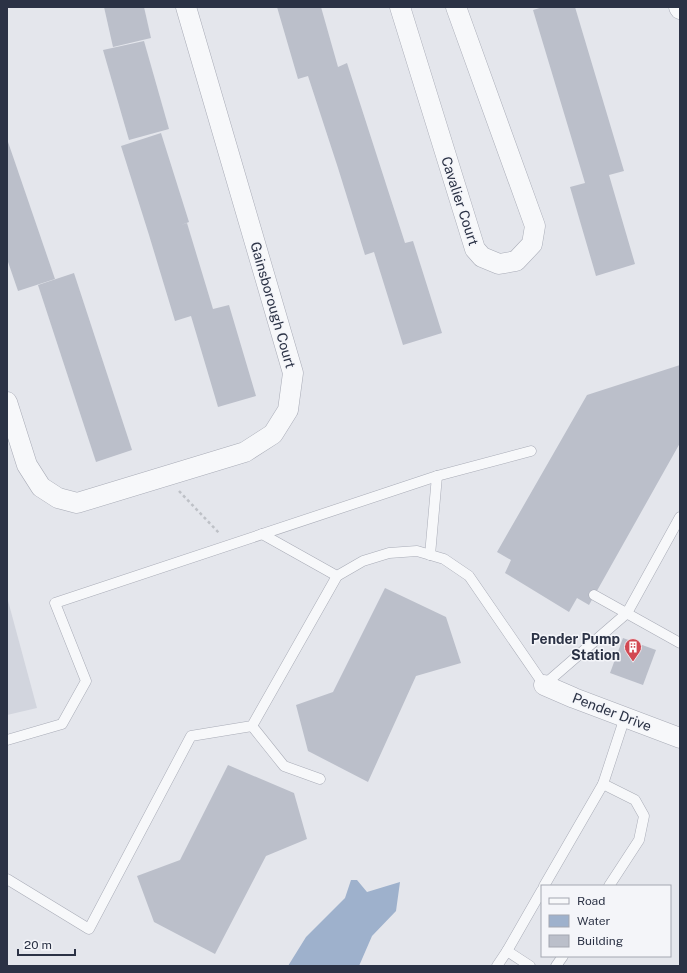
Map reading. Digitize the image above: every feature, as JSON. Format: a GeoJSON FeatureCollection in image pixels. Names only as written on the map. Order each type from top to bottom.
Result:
{"type":"FeatureCollection","features":[{"type":"Feature","properties":{"kind":"street","name":"Gainsborough Court"},"geometry":{"type":"LineString","coordinates":[[7,402],[27,465],[41,487],[58,498],[77,503],[246,452],[273,434],[288,410],[293,373],[186,7]]}},
{"type":"Feature","properties":{"kind":"street","name":"Cavalier Court"},"geometry":{"type":"LineString","coordinates":[[400,7],[474,249],[482,257],[499,264],[516,262],[532,244],[535,226],[456,7]]}},
{"type":"Feature","properties":{"kind":"street","name":"Pender Drive"},"geometry":{"type":"LineString","coordinates":[[544,685],[680,738]]}},
{"type":"Feature","properties":{"kind":"lane"},"geometry":{"type":"LineString","coordinates":[[7,740],[62,724],[86,680],[55,603],[437,476],[531,451]]}},
{"type":"Feature","properties":{"kind":"lane"},"geometry":{"type":"LineString","coordinates":[[430,555],[437,476]]}},
{"type":"Feature","properties":{"kind":"lane"},"geometry":{"type":"LineString","coordinates":[[252,726],[338,576],[363,561],[390,553],[417,551],[444,559],[469,576],[544,685],[627,613],[680,517]]}},
{"type":"Feature","properties":{"kind":"lane"},"geometry":{"type":"LineString","coordinates":[[262,534],[338,576]]}},
{"type":"Feature","properties":{"kind":"lane"},"geometry":{"type":"LineString","coordinates":[[594,595],[680,643]]}},
{"type":"Feature","properties":{"kind":"lane"},"geometry":{"type":"LineString","coordinates":[[545,885],[603,784],[625,717]]}},
{"type":"Feature","properties":{"kind":"lane"},"geometry":{"type":"LineString","coordinates":[[252,726],[284,766],[320,779]]}},
{"type":"Feature","properties":{"kind":"lane"},"geometry":{"type":"LineString","coordinates":[[7,879],[89,929],[191,736],[252,726]]}},
{"type":"Feature","properties":{"kind":"lane"},"geometry":{"type":"LineString","coordinates":[[603,784],[635,800],[644,816],[639,840],[610,885]]}},
{"type":"Feature","properties":{"kind":"lane"},"geometry":{"type":"LineString","coordinates":[[497,966],[541,892]]}},
{"type":"Feature","properties":{"kind":"lane"},"geometry":{"type":"LineString","coordinates":[[507,951],[530,966]]}},
{"type":"Feature","properties":{"kind":"lane"},"geometry":{"type":"LineString","coordinates":[[556,966],[562,957]]}},
{"type":"Feature","properties":{"kind":"path"},"geometry":{"type":"LineString","coordinates":[[165,476],[230,544]]}},
{"type":"Feature","properties":{"kind":"shaded area"},"geometry":{"type":"Polygon","coordinates":[[[7,597],[37,708],[7,715],[7,597]]]}},
{"type":"Feature","properties":{"kind":"water"},"geometry":{"type":"Polygon","coordinates":[[[351,880],[357,880],[367,892],[400,882],[396,911],[372,936],[359,966],[288,966],[306,937],[345,898],[351,880]]]}},
{"type":"Feature","properties":{"kind":"building"},"geometry":{"type":"Polygon","coordinates":[[[104,7],[144,7],[151,38],[113,47],[104,7]]]}},
{"type":"Feature","properties":{"kind":"building"},"geometry":{"type":"Polygon","coordinates":[[[277,7],[321,7],[338,67],[347,63],[405,243],[413,241],[442,333],[403,345],[374,252],[365,255],[308,76],[298,79],[277,7]]]}},
{"type":"Feature","properties":{"kind":"building"},"geometry":{"type":"Polygon","coordinates":[[[543,7],[575,7],[624,171],[609,175],[635,264],[596,276],[570,187],[585,183],[533,10],[543,7]]]}},
{"type":"Feature","properties":{"kind":"building"},"geometry":{"type":"Polygon","coordinates":[[[144,41],[169,129],[129,140],[103,50],[144,41]]]}},
{"type":"Feature","properties":{"kind":"building"},"geometry":{"type":"Polygon","coordinates":[[[161,133],[189,222],[181,225],[187,223],[213,309],[229,305],[256,396],[218,407],[191,316],[175,321],[121,146],[161,133]]]}},
{"type":"Feature","properties":{"kind":"building"},"geometry":{"type":"Polygon","coordinates":[[[7,139],[55,279],[18,291],[7,259],[7,139]]]}},
{"type":"Feature","properties":{"kind":"building"},"geometry":{"type":"Polygon","coordinates":[[[74,273],[132,450],[96,462],[38,285],[74,273]]]}},
{"type":"Feature","properties":{"kind":"building"},"geometry":{"type":"Polygon","coordinates":[[[680,365],[680,443],[589,605],[577,598],[569,612],[505,573],[511,560],[497,552],[587,395],[680,365]]]}},
{"type":"Feature","properties":{"kind":"building"},"geometry":{"type":"Polygon","coordinates":[[[385,588],[446,617],[461,663],[416,676],[368,782],[308,751],[296,705],[333,692],[385,588]]]}},
{"type":"Feature","properties":{"kind":"building","name":"Pender Pump Station"},"geometry":{"type":"Polygon","coordinates":[[[623,638],[656,650],[643,685],[610,673],[623,638]]]}},
{"type":"Feature","properties":{"kind":"building"},"geometry":{"type":"Polygon","coordinates":[[[228,765],[294,793],[307,839],[266,856],[215,954],[154,922],[137,876],[180,860],[228,765]]]}},
{"type":"Feature","properties":{"kind":"place","name":"Pender Pump Station"},"geometry":{"type":"Point","coordinates":[633,662]}}]}
